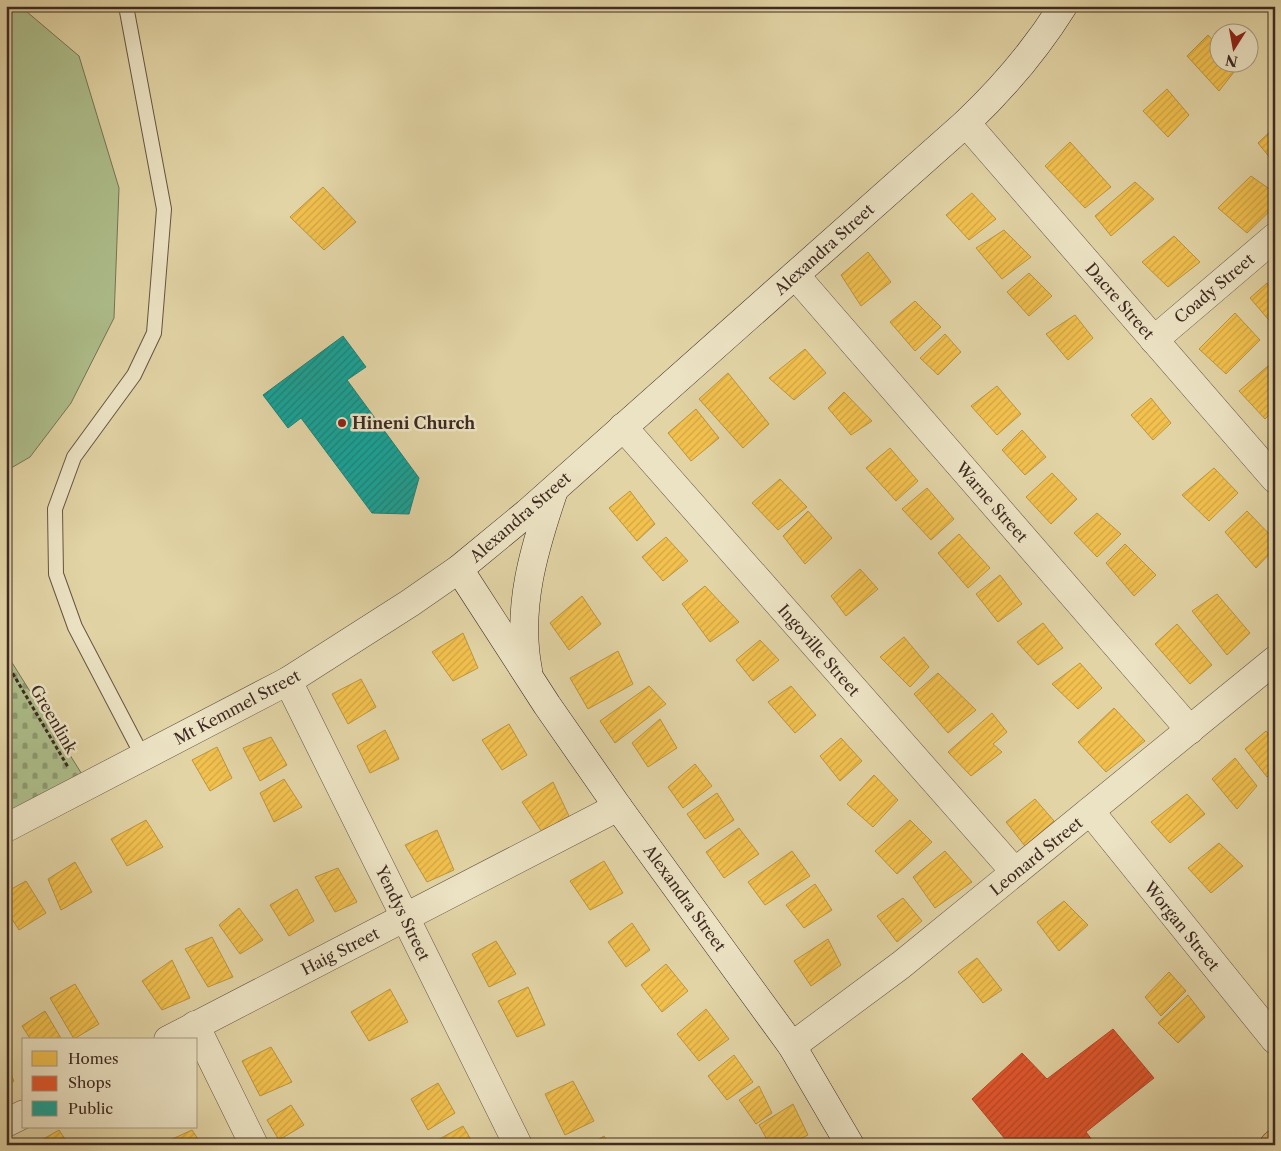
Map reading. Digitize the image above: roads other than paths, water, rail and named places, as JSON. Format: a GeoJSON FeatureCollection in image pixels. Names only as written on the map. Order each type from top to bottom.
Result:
{"type":"FeatureCollection","features":[{"type":"Feature","properties":{"kind":"street","name":"Alexandra Street"},"geometry":{"type":"LineString","coordinates":[[850,1145],[792,1046],[618,807],[547,705],[459,569],[554,488],[966,123],[1007,80],[1063,6]]}},
{"type":"Feature","properties":{"kind":"street","name":"Dacre Street"},"geometry":{"type":"LineString","coordinates":[[966,123],[1275,479]]}},
{"type":"Feature","properties":{"kind":"street","name":"Coady Street"},"geometry":{"type":"LineString","coordinates":[[1154,340],[1275,237]]}},
{"type":"Feature","properties":{"kind":"street","name":"Warne Street"},"geometry":{"type":"LineString","coordinates":[[795,275],[1190,730]]}},
{"type":"Feature","properties":{"kind":"street","name":"Ingoville Street"},"geometry":{"type":"LineString","coordinates":[[623,427],[1015,872]]}},
{"type":"Feature","properties":{"kind":"street"},"geometry":{"type":"LineString","coordinates":[[529,677],[523,639],[525,599],[538,541],[554,488]]}},
{"type":"Feature","properties":{"kind":"street","name":"Mt Kemmel Street"},"geometry":{"type":"LineString","coordinates":[[6,828],[288,681],[410,603],[459,569]]}},
{"type":"Feature","properties":{"kind":"street","name":"Leonard Street"},"geometry":{"type":"LineString","coordinates":[[792,1046],[878,983],[1275,660]]}},
{"type":"Feature","properties":{"kind":"street","name":"Yendys Street"},"geometry":{"type":"LineString","coordinates":[[288,681],[518,1145]]}},
{"type":"Feature","properties":{"kind":"street","name":"Haig Street"},"geometry":{"type":"LineString","coordinates":[[172,1038],[618,807]]}},
{"type":"Feature","properties":{"kind":"street","name":"Worgan Street"},"geometry":{"type":"LineString","coordinates":[[1090,811],[1275,1040]]}},
{"type":"Feature","properties":{"kind":"street"},"geometry":{"type":"LineString","coordinates":[[195,1026],[254,1145]]}},
{"type":"Feature","properties":{"kind":"street"},"geometry":{"type":"LineString","coordinates":[[6,1123],[22,1115]]}},
{"type":"Feature","properties":{"kind":"lane"},"geometry":{"type":"LineString","coordinates":[[126,6],[164,209],[154,333],[134,375],[74,457],[56,509],[56,574],[74,627],[143,757]]}},
{"type":"Feature","properties":{"kind":"place","name":"Hineni Church"},"geometry":{"type":"Point","coordinates":[342,423]}}]}
